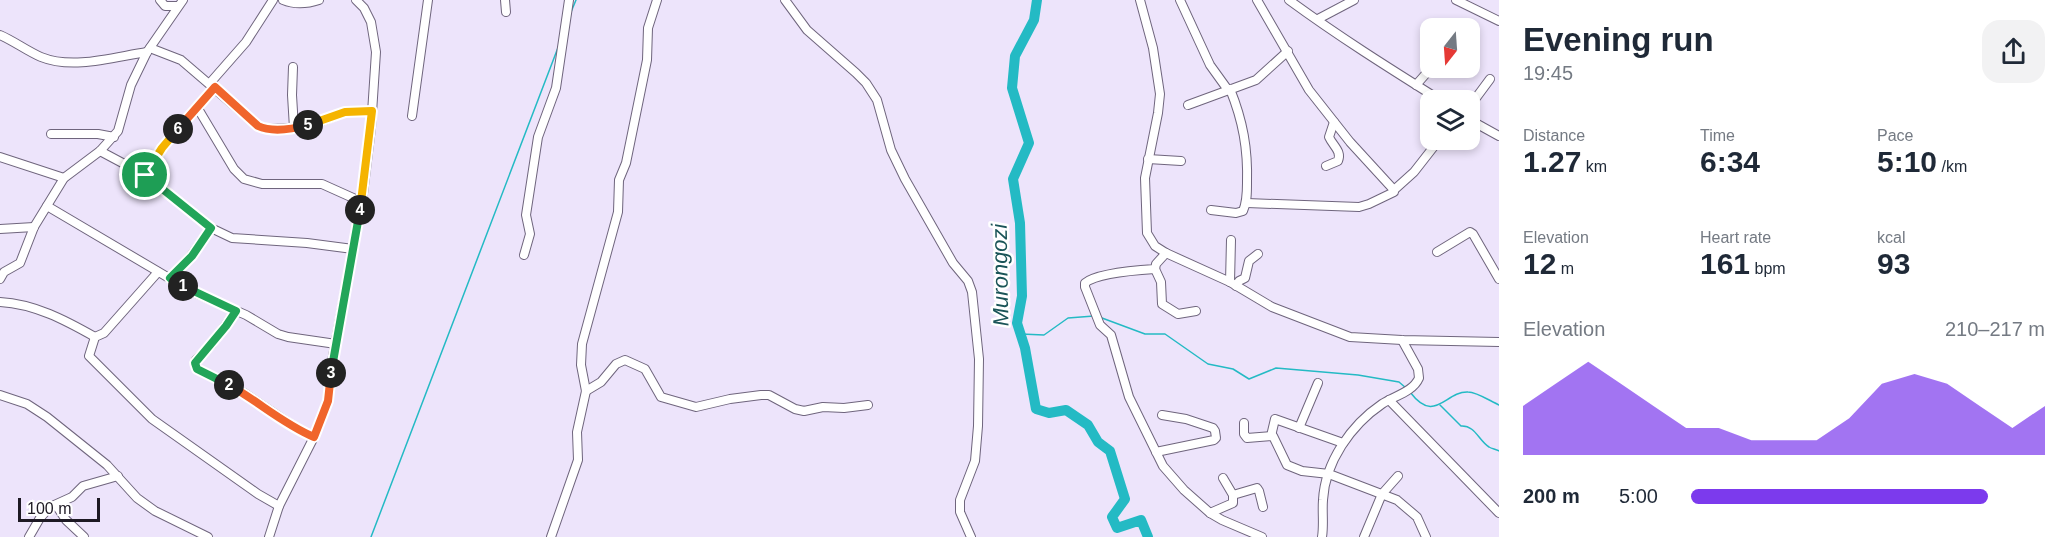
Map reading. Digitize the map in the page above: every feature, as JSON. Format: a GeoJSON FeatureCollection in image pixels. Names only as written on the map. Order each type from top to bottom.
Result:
{"type":"FeatureCollection","features":[{"type":"Feature","properties":{"kind":"street"},"geometry":{"type":"LineString","coordinates":[[160,0],[165,6],[180,3]]}},
{"type":"Feature","properties":{"kind":"street"},"geometry":{"type":"LineString","coordinates":[[145,175],[162,148],[197,107],[246,42],[273,0]]}},
{"type":"Feature","properties":{"kind":"street"},"geometry":{"type":"LineString","coordinates":[[283,0],[304,4],[319,0]]}},
{"type":"Feature","properties":{"kind":"street"},"geometry":{"type":"LineString","coordinates":[[268,537],[279,506],[314,437],[328,401],[362,202],[376,68],[374,29],[364,8],[356,0]]}},
{"type":"Feature","properties":{"kind":"street"},"geometry":{"type":"LineString","coordinates":[[412,116],[428,0]]}},
{"type":"Feature","properties":{"kind":"street"},"geometry":{"type":"LineString","coordinates":[[505,0],[506,12]]}},
{"type":"Feature","properties":{"kind":"street"},"geometry":{"type":"LineString","coordinates":[[524,255],[530,234],[526,215],[538,137],[556,88],[569,0]]}},
{"type":"Feature","properties":{"kind":"street"},"geometry":{"type":"LineString","coordinates":[[551,537],[578,460],[577,432],[586,391],[581,365],[582,344],[618,212],[619,180],[626,163],[647,60],[648,28],[657,0]]}},
{"type":"Feature","properties":{"kind":"street"},"geometry":{"type":"LineString","coordinates":[[785,0],[807,30],[856,73],[877,100],[891,150],[904,179],[953,263],[968,281],[972,292],[979,359],[978,426],[975,461],[960,500],[960,512],[971,537]]}},
{"type":"Feature","properties":{"kind":"street"},"geometry":{"type":"LineString","coordinates":[[1140,0],[1153,48],[1160,94],[1145,178],[1146,233],[1155,246],[1233,284],[1272,307],[1350,337],[1499,342]]}},
{"type":"Feature","properties":{"kind":"street"},"geometry":{"type":"LineString","coordinates":[[1180,0],[1210,65],[1229,90],[1237,107],[1246,142],[1247,203],[1243,212],[1211,210]]}},
{"type":"Feature","properties":{"kind":"street"},"geometry":{"type":"LineString","coordinates":[[1257,0],[1309,90],[1370,165],[1394,190]]}},
{"type":"Feature","properties":{"kind":"street"},"geometry":{"type":"LineString","coordinates":[[1289,0],[1318,19],[1345,41],[1424,90]]}},
{"type":"Feature","properties":{"kind":"street"},"geometry":{"type":"LineString","coordinates":[[1318,19],[1354,0]]}},
{"type":"Feature","properties":{"kind":"street"},"geometry":{"type":"LineString","coordinates":[[1456,0],[1499,21]]}},
{"type":"Feature","properties":{"kind":"street"},"geometry":{"type":"LineString","coordinates":[[0,279],[4,272],[20,263],[34,227],[64,178],[100,151],[114,137],[120,126],[131,86],[148,50],[180,3]]}},
{"type":"Feature","properties":{"kind":"street"},"geometry":{"type":"LineString","coordinates":[[0,35],[40,57],[63,62],[77,62],[148,50],[176,57],[258,126],[269,129],[294,128],[320,122],[345,112],[372,111]]}},
{"type":"Feature","properties":{"kind":"street"},"geometry":{"type":"LineString","coordinates":[[1188,105],[1260,77],[1288,51]]}},
{"type":"Feature","properties":{"kind":"street"},"geometry":{"type":"LineString","coordinates":[[293,67],[294,128]]}},
{"type":"Feature","properties":{"kind":"street"},"geometry":{"type":"LineString","coordinates":[[1416,85],[1422,78]]}},
{"type":"Feature","properties":{"kind":"street"},"geometry":{"type":"LineString","coordinates":[[1480,92],[1490,79]]}},
{"type":"Feature","properties":{"kind":"street"},"geometry":{"type":"LineString","coordinates":[[197,107],[234,169],[244,178],[262,184],[322,184],[362,202]]}},
{"type":"Feature","properties":{"kind":"street"},"geometry":{"type":"LineString","coordinates":[[1326,166],[1338,161],[1340,157],[1329,137],[1334,122]]}},
{"type":"Feature","properties":{"kind":"street"},"geometry":{"type":"LineString","coordinates":[[1480,126],[1499,136]]}},
{"type":"Feature","properties":{"kind":"street"},"geometry":{"type":"LineString","coordinates":[[51,134],[114,137]]}},
{"type":"Feature","properties":{"kind":"street"},"geometry":{"type":"LineString","coordinates":[[1247,203],[1359,207],[1370,204],[1394,192],[1431,150]]}},
{"type":"Feature","properties":{"kind":"street"},"geometry":{"type":"LineString","coordinates":[[100,151],[145,175],[211,228],[232,238],[307,243],[353,249]]}},
{"type":"Feature","properties":{"kind":"street"},"geometry":{"type":"LineString","coordinates":[[0,157],[64,178]]}},
{"type":"Feature","properties":{"kind":"street"},"geometry":{"type":"LineString","coordinates":[[1148,159],[1181,161]]}},
{"type":"Feature","properties":{"kind":"street"},"geometry":{"type":"LineString","coordinates":[[47,206],[158,272],[206,298],[259,322],[269,330],[288,338],[336,344]]}},
{"type":"Feature","properties":{"kind":"street"},"geometry":{"type":"LineString","coordinates":[[0,229],[34,227]]}},
{"type":"Feature","properties":{"kind":"street"},"geometry":{"type":"LineString","coordinates":[[170,278],[192,256],[211,228]]}},
{"type":"Feature","properties":{"kind":"street"},"geometry":{"type":"LineString","coordinates":[[1437,252],[1470,232],[1499,279]]}},
{"type":"Feature","properties":{"kind":"street"},"geometry":{"type":"LineString","coordinates":[[1231,240],[1233,284]]}},
{"type":"Feature","properties":{"kind":"street"},"geometry":{"type":"LineString","coordinates":[[1166,253],[1156,264],[1155,269],[1161,282],[1162,304],[1178,314],[1196,311]]}},
{"type":"Feature","properties":{"kind":"street"},"geometry":{"type":"LineString","coordinates":[[1233,284],[1245,278],[1249,261],[1258,254]]}},
{"type":"Feature","properties":{"kind":"street"},"geometry":{"type":"LineString","coordinates":[[1155,269],[1095,277],[1085,283],[1085,287],[1100,325],[1111,335],[1129,397],[1163,466],[1197,503],[1210,513],[1262,537]]}},
{"type":"Feature","properties":{"kind":"street"},"geometry":{"type":"LineString","coordinates":[[158,272],[104,333],[95,338],[89,356],[92,362],[146,413],[258,494],[279,506]]}},
{"type":"Feature","properties":{"kind":"street"},"geometry":{"type":"LineString","coordinates":[[0,302],[34,308],[65,321],[95,338]]}},
{"type":"Feature","properties":{"kind":"street"},"geometry":{"type":"LineString","coordinates":[[236,311],[216,339],[196,360],[197,369],[244,393],[299,430],[314,437]]}},
{"type":"Feature","properties":{"kind":"street"},"geometry":{"type":"LineString","coordinates":[[1322,537],[1323,500],[1334,457],[1343,443],[1369,414],[1408,390],[1419,378],[1418,369],[1402,340]]}},
{"type":"Feature","properties":{"kind":"street"},"geometry":{"type":"LineString","coordinates":[[586,391],[601,382],[616,364],[625,360],[645,369],[661,398],[696,407],[761,395],[769,395],[795,409],[804,411],[822,407],[844,408],[868,405]]}},
{"type":"Feature","properties":{"kind":"street"},"geometry":{"type":"LineString","coordinates":[[1299,428],[1317,383]]}},
{"type":"Feature","properties":{"kind":"street"},"geometry":{"type":"LineString","coordinates":[[0,395],[18,400],[35,409],[93,453],[137,498],[155,511],[208,537]]}},
{"type":"Feature","properties":{"kind":"street"},"geometry":{"type":"LineString","coordinates":[[1389,400],[1499,513]]}},
{"type":"Feature","properties":{"kind":"street"},"geometry":{"type":"LineString","coordinates":[[1156,452],[1214,441],[1216,438],[1213,428],[1186,419],[1162,416]]}},
{"type":"Feature","properties":{"kind":"street"},"geometry":{"type":"LineString","coordinates":[[1271,436],[1275,419],[1343,443]]}},
{"type":"Feature","properties":{"kind":"street"},"geometry":{"type":"LineString","coordinates":[[1244,423],[1244,434],[1247,438],[1271,436],[1275,439],[1287,465],[1302,471],[1329,474],[1397,500],[1417,517],[1426,537]]}},
{"type":"Feature","properties":{"kind":"street"},"geometry":{"type":"LineString","coordinates":[[29,537],[40,518],[50,507],[72,497],[83,486],[118,476]]}},
{"type":"Feature","properties":{"kind":"street"},"geometry":{"type":"LineString","coordinates":[[1364,537],[1382,494],[1398,476]]}},
{"type":"Feature","properties":{"kind":"street"},"geometry":{"type":"LineString","coordinates":[[1210,513],[1233,502],[1233,495],[1223,478]]}},
{"type":"Feature","properties":{"kind":"street"},"geometry":{"type":"LineString","coordinates":[[1233,495],[1257,488],[1263,507]]}},
{"type":"Feature","properties":{"kind":"street"},"geometry":{"type":"LineString","coordinates":[[56,505],[66,520],[84,537]]}},
{"type":"Feature","properties":{"kind":"waterway"},"geometry":{"type":"LineString","coordinates":[[571,12],[576,0]]}},
{"type":"Feature","properties":{"kind":"waterway","name":"Murongozi"},"geometry":{"type":"LineString","coordinates":[[1037,0],[1034,20],[1015,56],[1012,88],[1029,143],[1013,179],[1020,223],[1022,296],[1017,323],[1025,348],[1036,409],[1049,413],[1066,410],[1088,425],[1098,442],[1110,451],[1125,499],[1112,517],[1117,528],[1141,520],[1148,537]]}},
{"type":"Feature","properties":{"kind":"waterway"},"geometry":{"type":"LineString","coordinates":[[371,537],[559,45]]}},
{"type":"Feature","properties":{"kind":"waterway"},"geometry":{"type":"LineString","coordinates":[[1021,334],[1044,335],[1068,318],[1094,316]]}},
{"type":"Feature","properties":{"kind":"waterway"},"geometry":{"type":"LineString","coordinates":[[1102,318],[1145,334],[1165,334],[1208,364],[1233,369],[1249,379],[1276,368],[1358,375],[1399,382],[1406,388]]}},
{"type":"Feature","properties":{"kind":"waterway"},"geometry":{"type":"LineString","coordinates":[[1410,392],[1426,406],[1440,404],[1453,396],[1468,392],[1499,405]]}},
{"type":"Feature","properties":{"kind":"waterway"},"geometry":{"type":"LineString","coordinates":[[1440,405],[1461,426],[1470,428],[1490,448],[1499,451]]}},
{"type":"Feature","properties":{"kind":"route"},"geometry":{"type":"LineString","coordinates":[[215,87],[258,126],[269,129],[304,126],[345,112],[372,111],[362,202],[331,367],[328,401],[314,437],[299,430],[244,393],[197,369],[196,360],[211,345],[236,311],[191,291],[170,278],[192,256],[211,228],[145,175],[162,148],[215,87]]}}]}
